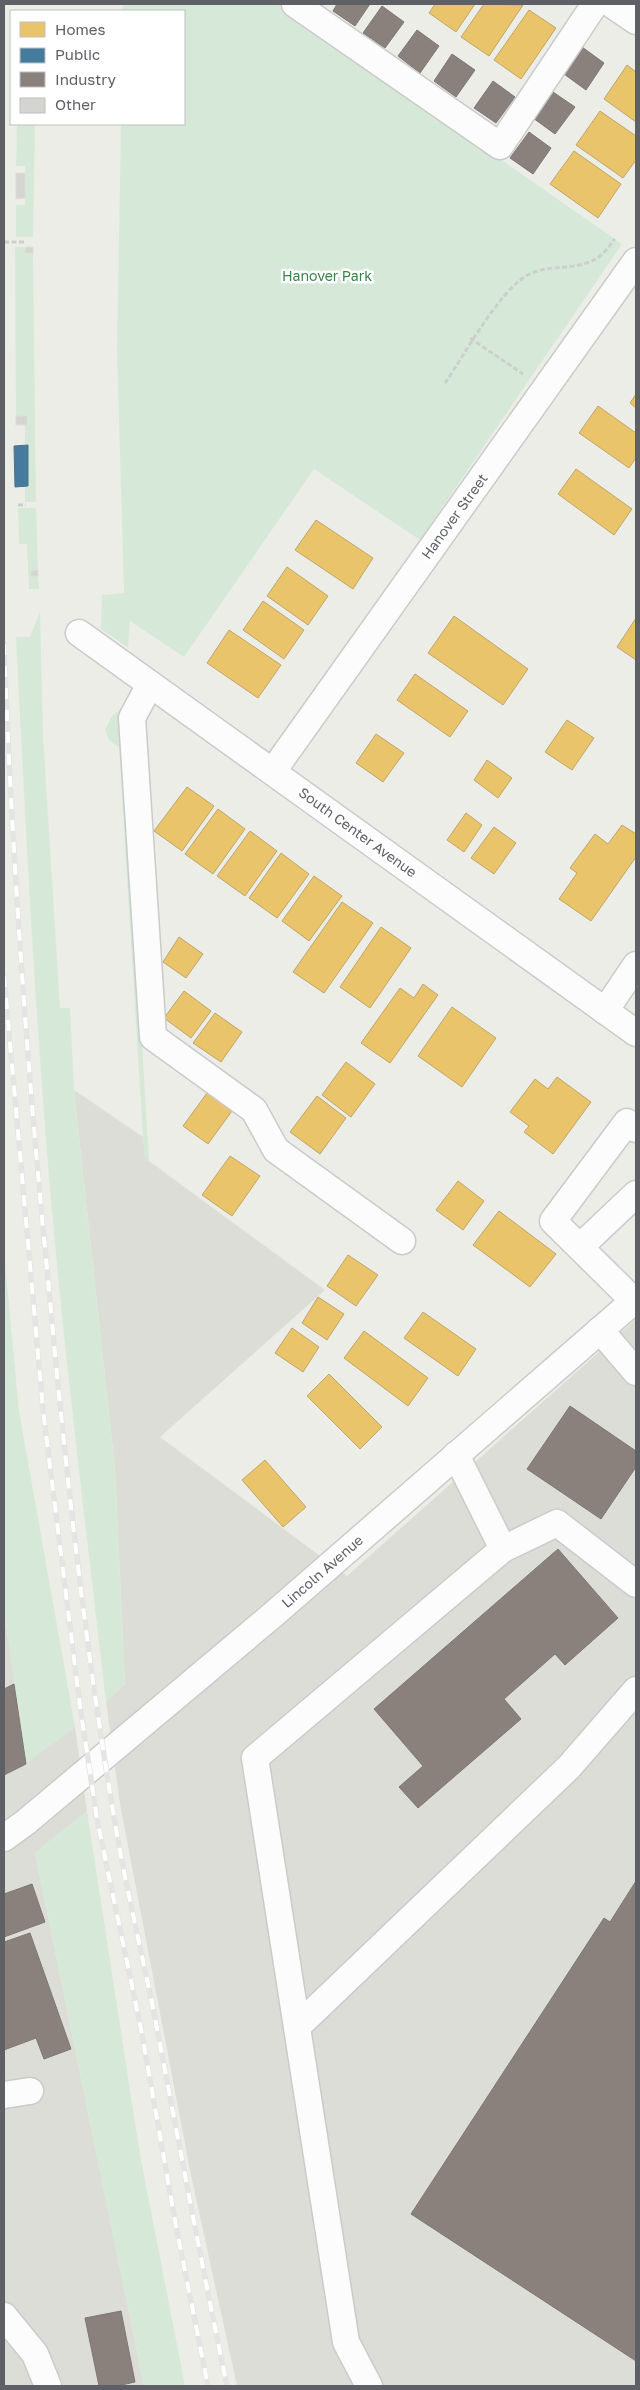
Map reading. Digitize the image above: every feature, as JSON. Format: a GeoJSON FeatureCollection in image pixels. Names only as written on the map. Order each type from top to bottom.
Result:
{"type":"FeatureCollection","features":[{"type":"Feature","properties":{"kind":"street"},"geometry":{"type":"LineString","coordinates":[[295,4],[500,146],[595,4]]}},
{"type":"Feature","properties":{"kind":"street"},"geometry":{"type":"LineString","coordinates":[[611,4],[636,21]]}},
{"type":"Feature","properties":{"kind":"street","name":"Hanover Street"},"geometry":{"type":"LineString","coordinates":[[273,770],[636,261]]}},
{"type":"Feature","properties":{"kind":"street","name":"South Center Avenue"},"geometry":{"type":"LineString","coordinates":[[78,633],[273,770],[636,1033]]}},
{"type":"Feature","properties":{"kind":"street"},"geometry":{"type":"LineString","coordinates":[[150,684],[132,718],[153,1037],[254,1110],[276,1150],[402,1241]]}},
{"type":"Feature","properties":{"kind":"street"},"geometry":{"type":"LineString","coordinates":[[605,1011],[636,965]]}},
{"type":"Feature","properties":{"kind":"street"},"geometry":{"type":"LineString","coordinates":[[635,1300],[553,1221],[627,1122],[636,1129]]}},
{"type":"Feature","properties":{"kind":"street"},"geometry":{"type":"LineString","coordinates":[[580,1247],[636,1194]]}},
{"type":"Feature","properties":{"kind":"street","name":"Lincoln Avenue"},"geometry":{"type":"LineString","coordinates":[[4,1838],[26,1822],[275,1613],[635,1300]]}},
{"type":"Feature","properties":{"kind":"street"},"geometry":{"type":"LineString","coordinates":[[600,1330],[636,1372]]}},
{"type":"Feature","properties":{"kind":"street"},"geometry":{"type":"LineString","coordinates":[[456,1455],[503,1549]]}},
{"type":"Feature","properties":{"kind":"street"},"geometry":{"type":"LineString","coordinates":[[369,2386],[346,2342],[255,1758],[503,1549],[557,1523],[636,1584]]}},
{"type":"Feature","properties":{"kind":"street"},"geometry":{"type":"LineString","coordinates":[[297,2027],[569,1767],[636,1690]]}},
{"type":"Feature","properties":{"kind":"street"},"geometry":{"type":"LineString","coordinates":[[4,2095],[30,2090]]}},
{"type":"Feature","properties":{"kind":"street"},"geometry":{"type":"LineString","coordinates":[[4,2316],[35,2354],[48,2386]]}},
{"type":"Feature","properties":{"kind":"path"},"geometry":{"type":"LineString","coordinates":[[446,383],[501,299],[514,284],[527,275],[543,269],[588,263],[601,256],[615,239]]}},
{"type":"Feature","properties":{"kind":"path"},"geometry":{"type":"LineString","coordinates":[[4,242],[25,242]]}},
{"type":"Feature","properties":{"kind":"path"},"geometry":{"type":"LineString","coordinates":[[470,338],[530,379]]}},
{"type":"Feature","properties":{"kind":"path"},"geometry":{"type":"LineString","coordinates":[[18,505],[26,505]]}},
{"type":"Feature","properties":{"kind":"shaded area"},"geometry":{"type":"Polygon","coordinates":[[[74,1090],[143,1137],[145,1157],[149,1161],[325,1290],[160,1437],[347,1576],[636,1319],[636,2386],[237,2386],[191,2175],[120,1804],[106,1701],[125,1684],[115,1469],[74,1090]]]}},
{"type":"Feature","properties":{"kind":"shaded area"},"geometry":{"type":"Polygon","coordinates":[[[4,1609],[26,1763],[75,1727],[87,1811],[35,1853],[144,2386],[4,2386],[4,1609]]]}},
{"type":"Feature","properties":{"kind":"green space","name":"Hanover Park"},"geometry":{"type":"Polygon","coordinates":[[[123,4],[278,4],[622,244],[420,540],[314,469],[184,657],[130,621],[128,648],[101,629],[102,595],[124,593],[117,351],[121,125],[185,125],[185,10],[123,10],[123,4]]]}},
{"type":"Feature","properties":{"kind":"green space"},"geometry":{"type":"Polygon","coordinates":[[[17,125],[35,125],[33,237],[16,237],[16,205],[25,205],[25,166],[16,166],[17,125]]]}},
{"type":"Feature","properties":{"kind":"green space"},"geometry":{"type":"Polygon","coordinates":[[[15,247],[26,247],[26,253],[33,253],[36,502],[25,502],[25,486],[28,486],[28,446],[25,446],[27,417],[16,416],[15,247]]]}},
{"type":"Feature","properties":{"kind":"green space"},"geometry":{"type":"Polygon","coordinates":[[[18,508],[36,508],[38,570],[31,571],[31,576],[38,576],[39,589],[29,589],[27,544],[19,544],[18,508]]]}},
{"type":"Feature","properties":{"kind":"green space"},"geometry":{"type":"Polygon","coordinates":[[[40,612],[43,736],[60,1008],[70,1008],[74,1090],[115,1469],[125,1684],[106,1701],[76,1448],[52,1214],[24,802],[16,637],[30,637],[40,612]]]}},
{"type":"Feature","properties":{"kind":"green space"},"geometry":{"type":"Polygon","coordinates":[[[122,708],[149,1161],[145,1158],[143,1137],[119,747],[109,740],[105,730],[112,716],[122,708]]]}},
{"type":"Feature","properties":{"kind":"green space"},"geometry":{"type":"Polygon","coordinates":[[[4,1252],[19,1411],[75,1727],[26,1764],[4,1609],[4,1252]]]}},
{"type":"Feature","properties":{"kind":"green space"},"geometry":{"type":"Polygon","coordinates":[[[87,1811],[140,2155],[185,2386],[144,2386],[35,1853],[87,1811]]]}},
{"type":"Feature","properties":{"kind":"building: Homes"},"geometry":{"type":"Polygon","coordinates":[[[435,4],[475,4],[456,32],[429,13],[435,4]]]}},
{"type":"Feature","properties":{"kind":"building: Homes"},"geometry":{"type":"Polygon","coordinates":[[[484,4],[523,5],[489,56],[461,37],[484,4]]]}},
{"type":"Feature","properties":{"kind":"building: Homes"},"geometry":{"type":"Polygon","coordinates":[[[529,10],[556,28],[521,79],[494,60],[529,10]]]}},
{"type":"Feature","properties":{"kind":"building: Homes"},"geometry":{"type":"Polygon","coordinates":[[[627,65],[636,72],[636,122],[604,99],[627,65]]]}},
{"type":"Feature","properties":{"kind":"building: Homes"},"geometry":{"type":"Polygon","coordinates":[[[600,111],[636,136],[636,160],[623,178],[576,145],[600,111]]]}},
{"type":"Feature","properties":{"kind":"building: Homes"},"geometry":{"type":"Polygon","coordinates":[[[574,151],[621,184],[598,218],[550,184],[574,151]]]}},
{"type":"Feature","properties":{"kind":"building: Homes"},"geometry":{"type":"Polygon","coordinates":[[[636,394],[636,408],[630,403],[636,394]]]}},
{"type":"Feature","properties":{"kind":"building: Homes"},"geometry":{"type":"Polygon","coordinates":[[[598,406],[636,433],[636,458],[629,468],[579,433],[598,406]]]}},
{"type":"Feature","properties":{"kind":"building: Homes"},"geometry":{"type":"Polygon","coordinates":[[[576,469],[632,509],[614,535],[558,494],[576,469]]]}},
{"type":"Feature","properties":{"kind":"building: Homes"},"geometry":{"type":"Polygon","coordinates":[[[316,520],[373,558],[353,589],[295,550],[316,520]]]}},
{"type":"Feature","properties":{"kind":"building: Homes"},"geometry":{"type":"Polygon","coordinates":[[[287,567],[328,596],[308,625],[267,596],[287,567]]]}},
{"type":"Feature","properties":{"kind":"building: Homes"},"geometry":{"type":"Polygon","coordinates":[[[263,601],[304,630],[284,659],[243,630],[263,601]]]}},
{"type":"Feature","properties":{"kind":"building: Homes"},"geometry":{"type":"Polygon","coordinates":[[[454,616],[528,669],[503,705],[428,653],[454,616]]]}},
{"type":"Feature","properties":{"kind":"building: Homes"},"geometry":{"type":"Polygon","coordinates":[[[636,618],[636,660],[617,647],[636,618]]]}},
{"type":"Feature","properties":{"kind":"building: Homes"},"geometry":{"type":"Polygon","coordinates":[[[229,630],[281,665],[258,698],[207,663],[229,630]]]}},
{"type":"Feature","properties":{"kind":"building: Homes"},"geometry":{"type":"Polygon","coordinates":[[[415,674],[468,711],[450,737],[397,700],[415,674]]]}},
{"type":"Feature","properties":{"kind":"building: Homes"},"geometry":{"type":"Polygon","coordinates":[[[567,720],[594,738],[572,770],[545,752],[567,720]]]}},
{"type":"Feature","properties":{"kind":"building: Homes"},"geometry":{"type":"Polygon","coordinates":[[[376,734],[404,753],[383,782],[356,763],[376,734]]]}},
{"type":"Feature","properties":{"kind":"building: Homes"},"geometry":{"type":"Polygon","coordinates":[[[487,760],[512,778],[498,798],[474,780],[487,760]]]}},
{"type":"Feature","properties":{"kind":"building: Homes"},"geometry":{"type":"Polygon","coordinates":[[[187,787],[214,806],[182,851],[154,831],[187,787]]]}},
{"type":"Feature","properties":{"kind":"building: Homes"},"geometry":{"type":"Polygon","coordinates":[[[218,809],[245,829],[213,874],[185,854],[218,809]]]}},
{"type":"Feature","properties":{"kind":"building: Homes"},"geometry":{"type":"Polygon","coordinates":[[[466,813],[482,825],[464,852],[447,840],[466,813]]]}},
{"type":"Feature","properties":{"kind":"building: Homes"},"geometry":{"type":"Polygon","coordinates":[[[622,825],[636,834],[636,857],[591,921],[559,899],[577,873],[570,868],[595,834],[608,844],[622,825]]]}},
{"type":"Feature","properties":{"kind":"building: Homes"},"geometry":{"type":"Polygon","coordinates":[[[494,827],[516,843],[494,874],[471,858],[494,827]]]}},
{"type":"Feature","properties":{"kind":"building: Homes"},"geometry":{"type":"Polygon","coordinates":[[[250,831],[277,851],[245,896],[217,876],[250,831]]]}},
{"type":"Feature","properties":{"kind":"building: Homes"},"geometry":{"type":"Polygon","coordinates":[[[281,853],[309,874],[277,918],[249,898],[281,853]]]}},
{"type":"Feature","properties":{"kind":"building: Homes"},"geometry":{"type":"Polygon","coordinates":[[[314,876],[342,896],[309,941],[282,921],[314,876]]]}},
{"type":"Feature","properties":{"kind":"building: Homes"},"geometry":{"type":"Polygon","coordinates":[[[342,902],[373,923],[324,993],[293,972],[342,902]]]}},
{"type":"Feature","properties":{"kind":"building: Homes"},"geometry":{"type":"Polygon","coordinates":[[[381,927],[411,948],[370,1008],[340,987],[381,927]]]}},
{"type":"Feature","properties":{"kind":"building: Homes"},"geometry":{"type":"Polygon","coordinates":[[[179,937],[203,954],[186,978],[163,962],[179,937]]]}},
{"type":"Feature","properties":{"kind":"building: Homes"},"geometry":{"type":"Polygon","coordinates":[[[423,984],[438,995],[390,1063],[361,1043],[400,988],[414,998],[423,984]]]}},
{"type":"Feature","properties":{"kind":"building: Homes"},"geometry":{"type":"Polygon","coordinates":[[[184,991],[211,1011],[191,1038],[164,1018],[184,991]]]}},
{"type":"Feature","properties":{"kind":"building: Homes"},"geometry":{"type":"Polygon","coordinates":[[[452,1007],[496,1038],[462,1087],[418,1056],[452,1007]]]}},
{"type":"Feature","properties":{"kind":"building: Homes"},"geometry":{"type":"Polygon","coordinates":[[[215,1013],[242,1032],[221,1062],[193,1043],[215,1013]]]}},
{"type":"Feature","properties":{"kind":"building: Homes"},"geometry":{"type":"Polygon","coordinates":[[[346,1062],[375,1084],[351,1117],[322,1095],[346,1062]]]}},
{"type":"Feature","properties":{"kind":"building: Homes"},"geometry":{"type":"Polygon","coordinates":[[[557,1077],[591,1102],[553,1154],[524,1132],[529,1126],[510,1112],[535,1079],[548,1089],[557,1077]]]}},
{"type":"Feature","properties":{"kind":"building: Homes"},"geometry":{"type":"Polygon","coordinates":[[[207,1093],[232,1111],[208,1144],[183,1126],[207,1093]]]}},
{"type":"Feature","properties":{"kind":"building: Homes"},"geometry":{"type":"Polygon","coordinates":[[[317,1096],[346,1118],[320,1154],[290,1132],[317,1096]]]}},
{"type":"Feature","properties":{"kind":"building: Homes"},"geometry":{"type":"Polygon","coordinates":[[[230,1156],[260,1176],[232,1216],[202,1195],[230,1156]]]}},
{"type":"Feature","properties":{"kind":"building: Homes"},"geometry":{"type":"Polygon","coordinates":[[[458,1181],[484,1201],[463,1230],[436,1210],[458,1181]]]}},
{"type":"Feature","properties":{"kind":"building: Homes"},"geometry":{"type":"Polygon","coordinates":[[[499,1211],[556,1254],[530,1287],[473,1245],[499,1211]]]}},
{"type":"Feature","properties":{"kind":"building: Homes"},"geometry":{"type":"Polygon","coordinates":[[[348,1255],[378,1275],[356,1306],[327,1286],[348,1255]]]}},
{"type":"Feature","properties":{"kind":"building: Homes"},"geometry":{"type":"Polygon","coordinates":[[[318,1297],[344,1314],[327,1340],[302,1323],[318,1297]]]}},
{"type":"Feature","properties":{"kind":"building: Homes"},"geometry":{"type":"Polygon","coordinates":[[[423,1312],[476,1349],[458,1376],[404,1338],[423,1312]]]}},
{"type":"Feature","properties":{"kind":"building: Homes"},"geometry":{"type":"Polygon","coordinates":[[[292,1328],[319,1347],[303,1372],[275,1353],[292,1328]]]}},
{"type":"Feature","properties":{"kind":"building: Homes"},"geometry":{"type":"Polygon","coordinates":[[[364,1331],[428,1378],[408,1406],[344,1358],[364,1331]]]}},
{"type":"Feature","properties":{"kind":"building: Homes"},"geometry":{"type":"Polygon","coordinates":[[[329,1374],[382,1427],[360,1449],[307,1396],[329,1374]]]}},
{"type":"Feature","properties":{"kind":"building: Homes"},"geometry":{"type":"Polygon","coordinates":[[[265,1460],[306,1507],[283,1527],[242,1480],[265,1460]]]}},
{"type":"Feature","properties":{"kind":"building: Public"},"geometry":{"type":"Polygon","coordinates":[[[28,445],[28,486],[15,487],[14,446],[28,445]]]}},
{"type":"Feature","properties":{"kind":"building: Industry"},"geometry":{"type":"Polygon","coordinates":[[[337,4],[370,4],[355,26],[333,11],[337,4]]]}},
{"type":"Feature","properties":{"kind":"building: Industry"},"geometry":{"type":"Polygon","coordinates":[[[382,6],[404,22],[385,48],[363,33],[382,6]]]}},
{"type":"Feature","properties":{"kind":"building: Industry"},"geometry":{"type":"Polygon","coordinates":[[[417,30],[439,46],[420,73],[398,56],[417,30]]]}},
{"type":"Feature","properties":{"kind":"building: Industry"},"geometry":{"type":"Polygon","coordinates":[[[582,47],[604,63],[586,90],[564,74],[582,47]]]}},
{"type":"Feature","properties":{"kind":"building: Industry"},"geometry":{"type":"Polygon","coordinates":[[[452,54],[475,70],[456,97],[434,81],[452,54]]]}},
{"type":"Feature","properties":{"kind":"building: Industry"},"geometry":{"type":"Polygon","coordinates":[[[493,81],[515,97],[496,123],[474,108],[493,81]]]}},
{"type":"Feature","properties":{"kind":"building: Industry"},"geometry":{"type":"Polygon","coordinates":[[[553,92],[575,107],[555,134],[533,118],[553,92]]]}},
{"type":"Feature","properties":{"kind":"building: Industry"},"geometry":{"type":"Polygon","coordinates":[[[529,132],[551,148],[533,174],[510,158],[529,132]]]}},
{"type":"Feature","properties":{"kind":"building: Industry"},"geometry":{"type":"Polygon","coordinates":[[[570,1406],[636,1451],[636,1467],[601,1519],[527,1469],[570,1406]]]}},
{"type":"Feature","properties":{"kind":"building: Industry"},"geometry":{"type":"Polygon","coordinates":[[[558,1549],[618,1618],[565,1665],[555,1654],[504,1699],[521,1719],[418,1808],[399,1787],[423,1766],[374,1709],[558,1549]]]}},
{"type":"Feature","properties":{"kind":"building: Industry"},"geometry":{"type":"Polygon","coordinates":[[[14,1684],[26,1764],[4,1775],[4,1689],[14,1684]]]}},
{"type":"Feature","properties":{"kind":"building: Industry"},"geometry":{"type":"Polygon","coordinates":[[[636,1881],[636,2361],[411,2214],[604,1918],[610,1922],[636,1881]]]}},
{"type":"Feature","properties":{"kind":"building: Industry"},"geometry":{"type":"Polygon","coordinates":[[[32,1884],[45,1922],[4,1937],[4,1894],[32,1884]]]}},
{"type":"Feature","properties":{"kind":"building: Industry"},"geometry":{"type":"Polygon","coordinates":[[[30,1933],[71,2049],[44,2059],[36,2038],[4,2050],[4,1942],[30,1933]]]}},
{"type":"Feature","properties":{"kind":"building: Industry"},"geometry":{"type":"Polygon","coordinates":[[[121,2311],[135,2382],[117,2386],[99,2386],[85,2318],[121,2311]]]}},
{"type":"Feature","properties":{"kind":"building: Other"},"geometry":{"type":"Polygon","coordinates":[[[16,173],[25,173],[25,198],[16,199],[16,173]]]}},
{"type":"Feature","properties":{"kind":"building: Other"},"geometry":{"type":"Polygon","coordinates":[[[26,247],[33,247],[33,253],[25,253],[26,247]]]}},
{"type":"Feature","properties":{"kind":"building: Other"},"geometry":{"type":"Polygon","coordinates":[[[16,416],[27,416],[27,425],[16,425],[16,416]]]}},
{"type":"Feature","properties":{"kind":"building: Other"},"geometry":{"type":"Polygon","coordinates":[[[38,570],[38,576],[31,576],[31,571],[38,570]]]}},
{"type":"Feature","properties":{"kind":"railway"},"geometry":{"type":"LineString","coordinates":[[4,644],[16,882],[33,1121],[61,1411],[83,1609],[116,1831],[154,2013],[227,2386]]}},
{"type":"Feature","properties":{"kind":"railway"},"geometry":{"type":"LineString","coordinates":[[4,976],[43,1410],[80,1706],[97,1819],[141,2029],[176,2226],[208,2386]]}}]}
